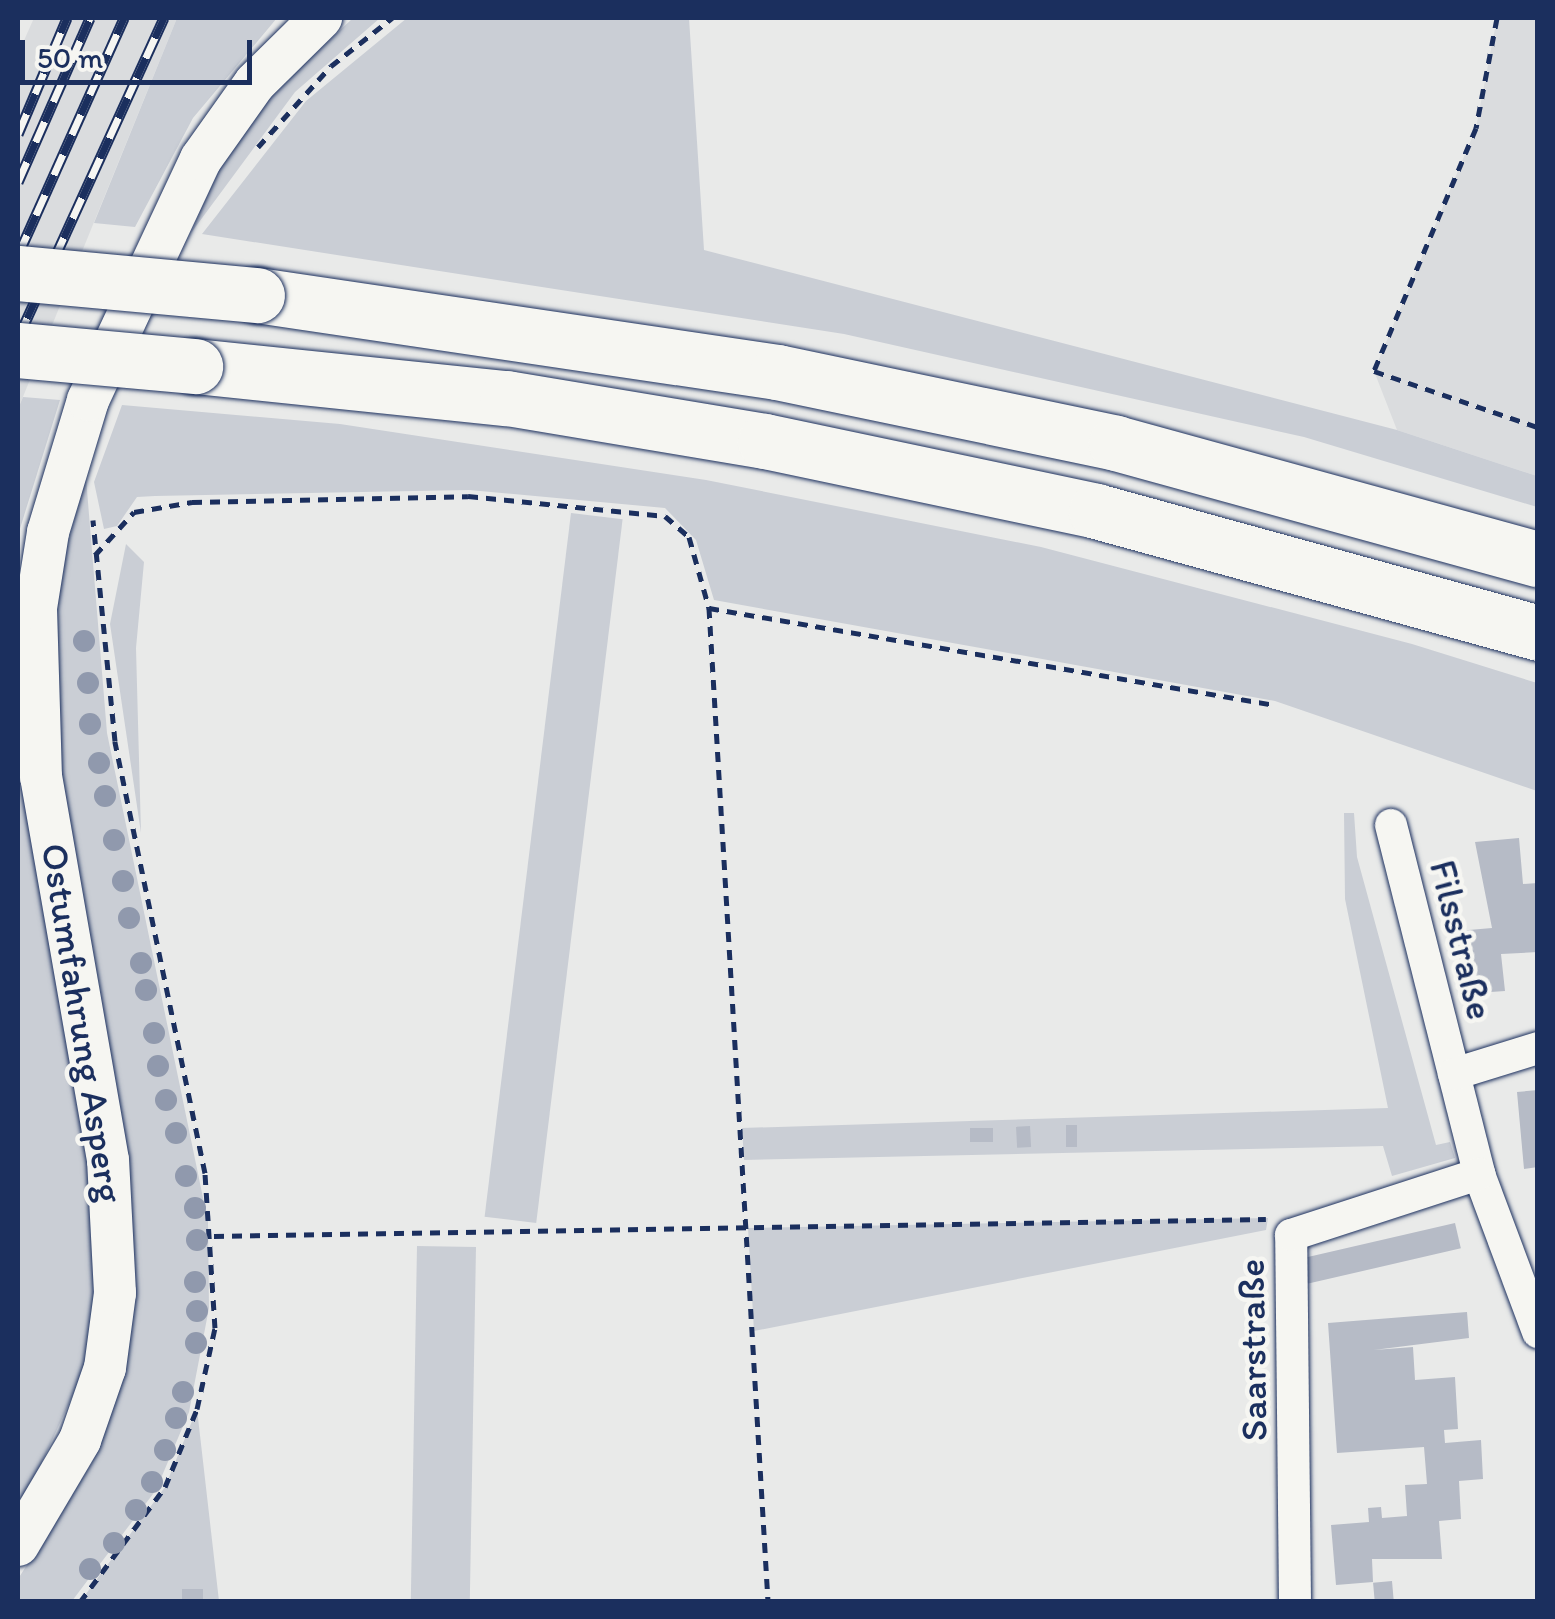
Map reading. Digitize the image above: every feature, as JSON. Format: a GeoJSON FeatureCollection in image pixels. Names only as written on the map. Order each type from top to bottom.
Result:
{"type":"FeatureCollection","features":[{"type":"Feature","properties":{"kind":"highway"},"geometry":{"type":"LineString","coordinates":[[18,274],[257,295],[814,380],[1116,443],[1538,559]]}},
{"type":"Feature","properties":{"kind":"highway"},"geometry":{"type":"LineString","coordinates":[[18,350],[507,398],[765,440],[1096,511],[1538,633]]}},
{"type":"Feature","properties":{"kind":"street","name":"Ostumfahrung Asperg"},"geometry":{"type":"LineString","coordinates":[[18,1545],[94,1405],[115,1293],[108,1160],[42,777],[36,608],[48,532],[88,400],[193,174],[254,83],[322,18]]}},
{"type":"Feature","properties":{"kind":"street","name":"Filsstraße"},"geometry":{"type":"LineString","coordinates":[[1391,825],[1479,1174],[1538,1332]]}},
{"type":"Feature","properties":{"kind":"street","name":"Filsstraße"},"geometry":{"type":"LineString","coordinates":[[1454,1074],[1538,1048]]}},
{"type":"Feature","properties":{"kind":"street","name":"Saarstraße"},"geometry":{"type":"LineString","coordinates":[[1296,1602],[1292,1235],[1479,1174]]}},
{"type":"Feature","properties":{"kind":"path"},"geometry":{"type":"LineString","coordinates":[[246,164],[331,66],[392,18]]}},
{"type":"Feature","properties":{"kind":"path"},"geometry":{"type":"LineString","coordinates":[[1497,18],[1476,128],[1374,371],[1538,427]]}},
{"type":"Feature","properties":{"kind":"path"},"geometry":{"type":"LineString","coordinates":[[95,555],[150,504],[468,496],[666,516],[688,537],[709,608],[768,1602]]}},
{"type":"Feature","properties":{"kind":"path"},"geometry":{"type":"LineString","coordinates":[[80,1602],[165,1487],[198,1408],[215,1328],[214,1236],[115,740],[91,500]]}},
{"type":"Feature","properties":{"kind":"path"},"geometry":{"type":"LineString","coordinates":[[709,608],[1275,705]]}},
{"type":"Feature","properties":{"kind":"path"},"geometry":{"type":"LineString","coordinates":[[214,1236],[1268,1218],[1292,1235]]}},
{"type":"Feature","properties":{"kind":"shaded area"},"geometry":{"type":"Polygon","coordinates":[[[34,18],[177,18],[18,409],[18,54],[34,18]]]}},
{"type":"Feature","properties":{"kind":"shaded area"},"geometry":{"type":"Polygon","coordinates":[[[177,18],[277,18],[193,118],[135,227],[94,223],[177,18]]]}},
{"type":"Feature","properties":{"kind":"shaded area"},"geometry":{"type":"Polygon","coordinates":[[[353,18],[380,18],[295,92],[191,233],[220,165],[263,103],[353,18]]]}},
{"type":"Feature","properties":{"kind":"shaded area"},"geometry":{"type":"Polygon","coordinates":[[[407,18],[689,18],[704,250],[1397,430],[1537,476],[1537,507],[1304,437],[844,334],[202,234],[306,101],[407,18]]]}},
{"type":"Feature","properties":{"kind":"shaded area"},"geometry":{"type":"Polygon","coordinates":[[[1497,18],[1537,18],[1537,476],[1397,430],[1374,371],[1476,128],[1497,18]]]}},
{"type":"Feature","properties":{"kind":"shaded area"},"geometry":{"type":"Polygon","coordinates":[[[23,397],[60,400],[18,535],[18,409],[23,397]]]}},
{"type":"Feature","properties":{"kind":"shaded area"},"geometry":{"type":"Polygon","coordinates":[[[122,405],[340,424],[706,480],[1041,547],[1412,644],[1537,683],[1537,791],[1275,701],[714,600],[696,540],[665,508],[469,490],[155,496],[137,497],[117,526],[104,529],[94,482],[122,405]]]}},
{"type":"Feature","properties":{"kind":"shaded area"},"geometry":{"type":"Polygon","coordinates":[[[86,478],[107,733],[208,1222],[209,1308],[189,1412],[156,1490],[72,1601],[18,1601],[18,1579],[92,1463],[133,1318],[128,1165],[61,781],[54,642],[60,570],[86,478]]]}},
{"type":"Feature","properties":{"kind":"shaded area"},"geometry":{"type":"Polygon","coordinates":[[[571,513],[623,519],[536,1223],[485,1217],[571,513]]]}},
{"type":"Feature","properties":{"kind":"shaded area"},"geometry":{"type":"Polygon","coordinates":[[[126,544],[144,562],[136,648],[141,833],[110,624],[126,544]]]}},
{"type":"Feature","properties":{"kind":"shaded area"},"geometry":{"type":"Polygon","coordinates":[[[18,740],[93,1185],[97,1285],[83,1373],[18,1514],[18,740]]]}},
{"type":"Feature","properties":{"kind":"shaded area"},"geometry":{"type":"Polygon","coordinates":[[[1344,813],[1354,813],[1357,857],[1436,1145],[1450,1142],[1455,1158],[1392,1176],[1383,1146],[744,1160],[742,1128],[1388,1108],[1345,899],[1344,813]]]}},
{"type":"Feature","properties":{"kind":"shaded area"},"geometry":{"type":"Polygon","coordinates":[[[1268,1218],[1266,1230],[754,1331],[748,1228],[1268,1218]]]}},
{"type":"Feature","properties":{"kind":"shaded area"},"geometry":{"type":"Polygon","coordinates":[[[417,1246],[476,1247],[470,1602],[411,1602],[417,1246]]]}},
{"type":"Feature","properties":{"kind":"shaded area"},"geometry":{"type":"Polygon","coordinates":[[[197,1409],[219,1601],[80,1602],[165,1487],[197,1409]]]}},
{"type":"Feature","properties":{"kind":"building"},"geometry":{"type":"Polygon","coordinates":[[[1519,838],[1523,884],[1538,883],[1538,952],[1501,954],[1505,991],[1462,994],[1457,931],[1492,928],[1475,842],[1519,838]]]}},
{"type":"Feature","properties":{"kind":"building"},"geometry":{"type":"Polygon","coordinates":[[[1538,1090],[1538,1167],[1524,1169],[1517,1092],[1538,1090]]]}},
{"type":"Feature","properties":{"kind":"building"},"geometry":{"type":"Polygon","coordinates":[[[1066,1125],[1077,1125],[1077,1147],[1066,1147],[1066,1125]]]}},
{"type":"Feature","properties":{"kind":"building"},"geometry":{"type":"Polygon","coordinates":[[[1030,1126],[1031,1147],[1017,1148],[1016,1127],[1030,1126]]]}},
{"type":"Feature","properties":{"kind":"building"},"geometry":{"type":"Polygon","coordinates":[[[970,1128],[993,1128],[993,1142],[970,1142],[970,1128]]]}},
{"type":"Feature","properties":{"kind":"building"},"geometry":{"type":"Polygon","coordinates":[[[1455,1223],[1461,1248],[1303,1285],[1297,1259],[1455,1223]]]}},
{"type":"Feature","properties":{"kind":"building"},"geometry":{"type":"Polygon","coordinates":[[[1467,1312],[1469,1338],[1374,1350],[1413,1347],[1415,1380],[1455,1377],[1458,1429],[1444,1430],[1445,1443],[1481,1440],[1483,1479],[1459,1481],[1461,1519],[1439,1521],[1442,1559],[1372,1559],[1373,1582],[1336,1585],[1331,1525],[1369,1522],[1368,1508],[1381,1507],[1382,1518],[1407,1516],[1405,1485],[1427,1484],[1424,1447],[1337,1453],[1328,1323],[1467,1312]]]}},
{"type":"Feature","properties":{"kind":"building"},"geometry":{"type":"Polygon","coordinates":[[[1392,1581],[1394,1602],[1375,1602],[1373,1583],[1392,1581]]]}},
{"type":"Feature","properties":{"kind":"building"},"geometry":{"type":"Polygon","coordinates":[[[182,1589],[203,1589],[203,1602],[182,1602],[182,1589]]]}},
{"type":"Feature","properties":{"kind":"railway"},"geometry":{"type":"LineString","coordinates":[[18,134],[67,18]]}},
{"type":"Feature","properties":{"kind":"railway"},"geometry":{"type":"LineString","coordinates":[[18,182],[90,18]]}},
{"type":"Feature","properties":{"kind":"railway"},"geometry":{"type":"LineString","coordinates":[[18,255],[124,18]]}},
{"type":"Feature","properties":{"kind":"railway"},"geometry":{"type":"LineString","coordinates":[[18,338],[164,18]]}}]}
